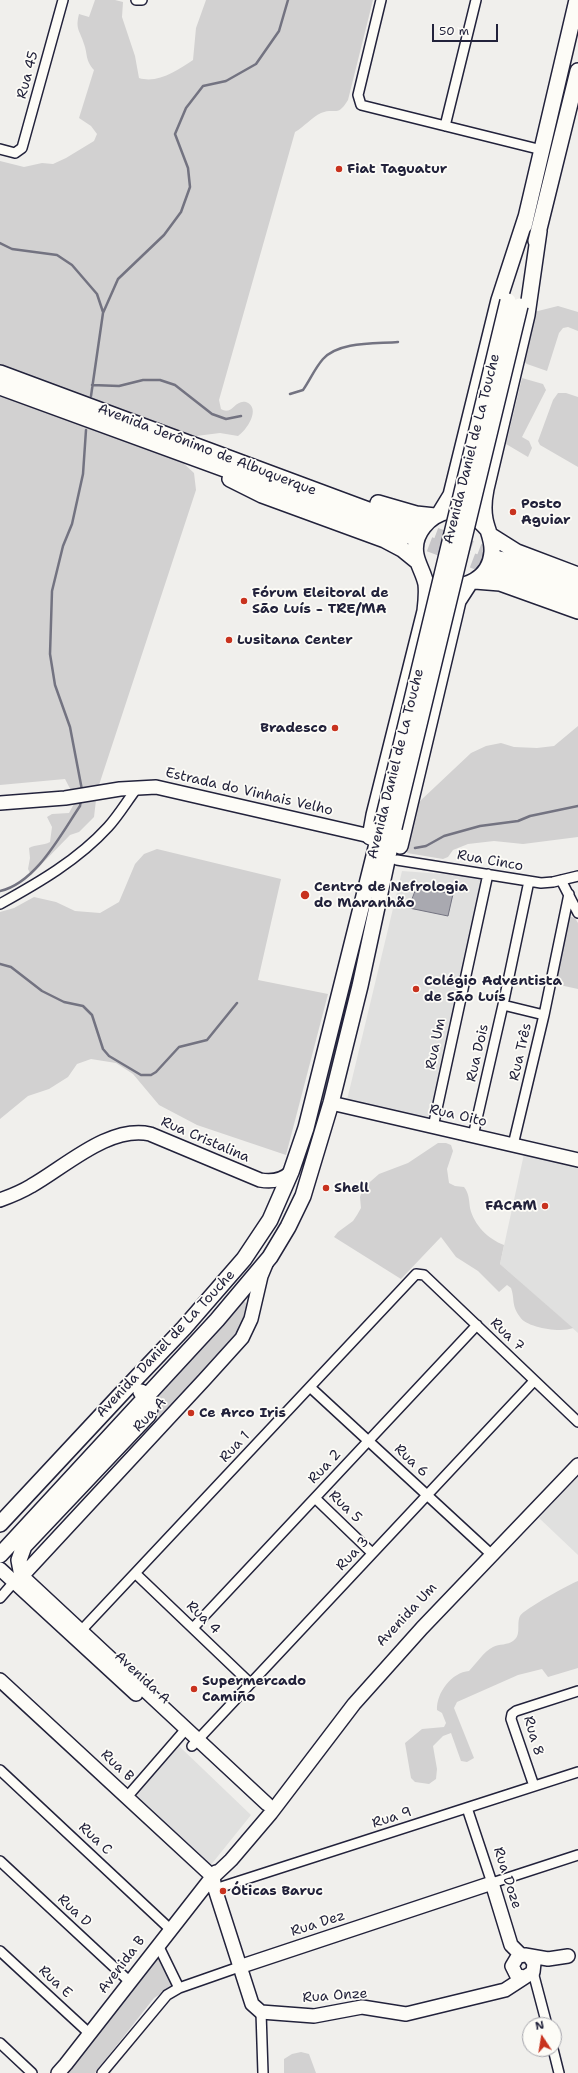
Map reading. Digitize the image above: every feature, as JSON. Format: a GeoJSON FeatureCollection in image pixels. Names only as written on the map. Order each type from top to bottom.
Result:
{"type":"FeatureCollection","features":[{"type":"Feature","properties":{"kind":"main road","name":"Avenida Daniel de La Touche"},"geometry":{"type":"LineString","coordinates":[[514,304],[526,216],[577,0]]}},
{"type":"Feature","properties":{"kind":"main road","name":"Avenida Daniel de La Touche"},"geometry":{"type":"LineString","coordinates":[[0,1555],[217,1320],[270,1257],[288,1228],[303,1196],[331,1103],[360,986],[388,826],[514,304],[539,231],[578,71]]}},
{"type":"Feature","properties":{"kind":"main road"},"geometry":{"type":"LineString","coordinates":[[355,927],[370,836],[424,611],[426,585],[420,567],[416,544],[418,536],[425,524],[438,514],[451,495],[499,300],[526,216]]}},
{"type":"Feature","properties":{"kind":"main road"},"geometry":{"type":"LineString","coordinates":[[360,986],[397,860],[455,614],[461,596],[472,582],[487,568],[492,552],[484,506],[486,488],[527,315],[539,231]]}},
{"type":"Feature","properties":{"kind":"main road","name":"Avenida Jerônimo de Albuquerque"},"geometry":{"type":"LineString","coordinates":[[0,372],[177,445],[411,532]]}},
{"type":"Feature","properties":{"kind":"main road","name":"Avenida Jerônimo de Albuquerque"},"geometry":{"type":"LineString","coordinates":[[0,387],[177,445]]}},
{"type":"Feature","properties":{"kind":"main road"},"geometry":{"type":"LineString","coordinates":[[177,445],[213,446],[257,459],[396,509],[416,514],[438,514],[451,511],[472,515],[481,522],[489,532],[518,552],[578,575]]}},
{"type":"Feature","properties":{"kind":"main road"},"geometry":{"type":"LineString","coordinates":[[177,445],[262,495],[385,540],[402,549],[434,581],[449,587],[472,582],[506,585],[578,611]]}},
{"type":"Feature","properties":{"kind":"main road"},"geometry":{"type":"LineString","coordinates":[[578,587],[497,564],[578,600]]}},
{"type":"Feature","properties":{"kind":"main road","name":"Avenida Daniel de La Touche"},"geometry":{"type":"LineString","coordinates":[[1,1522],[189,1324],[244,1259],[270,1220],[291,1172],[306,1128],[355,927],[388,826]]}},
{"type":"Feature","properties":{"kind":"main road"},"geometry":{"type":"LineString","coordinates":[[0,1559],[27,1542],[148,1415],[151,1407],[147,1396],[139,1391],[125,1390]]}},
{"type":"Feature","properties":{"kind":"main road"},"geometry":{"type":"LineString","coordinates":[[1,1522],[41,1511]]}},
{"type":"Feature","properties":{"kind":"main road"},"geometry":{"type":"LineString","coordinates":[[18,1579],[19,1557],[27,1542]]}},
{"type":"Feature","properties":{"kind":"street","name":"Rua 45"},"geometry":{"type":"LineString","coordinates":[[0,149],[15,153],[22,148],[63,0]]}},
{"type":"Feature","properties":{"kind":"street"},"geometry":{"type":"LineString","coordinates":[[136,0],[142,0]]}},
{"type":"Feature","properties":{"kind":"street"},"geometry":{"type":"LineString","coordinates":[[381,0],[358,95],[361,105],[542,150]]}},
{"type":"Feature","properties":{"kind":"street"},"geometry":{"type":"LineString","coordinates":[[445,126],[476,0]]}},
{"type":"Feature","properties":{"kind":"street"},"geometry":{"type":"LineString","coordinates":[[0,904],[40,882],[89,846],[108,827],[137,788]]}},
{"type":"Feature","properties":{"kind":"street","name":"Estrada do Vinhais Velho"},"geometry":{"type":"LineString","coordinates":[[0,803],[65,798],[92,793],[137,788],[166,789],[370,836]]}},
{"type":"Feature","properties":{"kind":"street","name":"Rua Cinco"},"geometry":{"type":"LineString","coordinates":[[397,860],[529,881],[553,882],[578,876]]}},
{"type":"Feature","properties":{"kind":"street","name":"Rua Um"},"geometry":{"type":"LineString","coordinates":[[433,1127],[488,874]]}},
{"type":"Feature","properties":{"kind":"street"},"geometry":{"type":"LineString","coordinates":[[561,880],[578,913]]}},
{"type":"Feature","properties":{"kind":"street","name":"Rua Dois"},"geometry":{"type":"LineString","coordinates":[[473,1136],[529,881]]}},
{"type":"Feature","properties":{"kind":"street","name":"Rua Três"},"geometry":{"type":"LineString","coordinates":[[513,1145],[544,1015],[569,894]]}},
{"type":"Feature","properties":{"kind":"street"},"geometry":{"type":"LineString","coordinates":[[503,1004],[544,1015]]}},
{"type":"Feature","properties":{"kind":"street","name":"Rua Oito"},"geometry":{"type":"LineString","coordinates":[[331,1103],[578,1160]]}},
{"type":"Feature","properties":{"kind":"street","name":"Rua Cristalina"},"geometry":{"type":"LineString","coordinates":[[0,1200],[28,1188],[103,1142],[132,1132],[150,1134],[260,1180],[272,1181],[280,1179],[291,1172]]}},
{"type":"Feature","properties":{"kind":"street","name":"Rua A"},"geometry":{"type":"LineString","coordinates":[[0,1598],[242,1338],[251,1319],[261,1276],[270,1257]]}},
{"type":"Feature","properties":{"kind":"street","name":"Rua 7"},"geometry":{"type":"LineString","coordinates":[[414,1275],[418,1273],[424,1275],[578,1422]]}},
{"type":"Feature","properties":{"kind":"street","name":"Rua 1"},"geometry":{"type":"LineString","coordinates":[[78,1634],[311,1388],[414,1275]]}},
{"type":"Feature","properties":{"kind":"street","name":"Rua 2"},"geometry":{"type":"LineString","coordinates":[[193,1628],[477,1326]]}},
{"type":"Feature","properties":{"kind":"street","name":"Rua 3"},"geometry":{"type":"LineString","coordinates":[[195,1742],[534,1381]]}},
{"type":"Feature","properties":{"kind":"street","name":"Rua 6"},"geometry":{"type":"LineString","coordinates":[[311,1388],[490,1553]]}},
{"type":"Feature","properties":{"kind":"street","name":"Avenida Um"},"geometry":{"type":"LineString","coordinates":[[267,1809],[354,1704],[578,1456]]}},
{"type":"Feature","properties":{"kind":"street","name":"Avenida Um"},"geometry":{"type":"LineString","coordinates":[[490,1553],[578,1465]]}},
{"type":"Feature","properties":{"kind":"street","name":"Rua 5"},"geometry":{"type":"LineString","coordinates":[[315,1498],[372,1553]]}},
{"type":"Feature","properties":{"kind":"street","name":"Avenida A"},"geometry":{"type":"LineString","coordinates":[[0,1569],[18,1579],[267,1809]]}},
{"type":"Feature","properties":{"kind":"street","name":"Rua 4"},"geometry":{"type":"LineString","coordinates":[[136,1574],[250,1683]]}},
{"type":"Feature","properties":{"kind":"street","name":"Rua B"},"geometry":{"type":"LineString","coordinates":[[0,1680],[127,1797],[214,1883]]}},
{"type":"Feature","properties":{"kind":"street","name":"Rua 8"},"geometry":{"type":"LineString","coordinates":[[534,1786],[511,1719],[512,1714],[578,1691]]}},
{"type":"Feature","properties":{"kind":"street"},"geometry":{"type":"LineString","coordinates":[[127,1797],[183,1732]]}},
{"type":"Feature","properties":{"kind":"street","name":"Rua C"},"geometry":{"type":"LineString","coordinates":[[0,1770],[170,1929]]}},
{"type":"Feature","properties":{"kind":"street","name":"Rua 9"},"geometry":{"type":"LineString","coordinates":[[214,1883],[467,1808],[578,1772]]}},
{"type":"Feature","properties":{"kind":"street","name":"Rua Doze"},"geometry":{"type":"LineString","coordinates":[[467,1808],[511,1944],[525,1955]]}},
{"type":"Feature","properties":{"kind":"street","name":"Avenida B"},"geometry":{"type":"LineString","coordinates":[[58,2073],[90,2034],[170,1929],[214,1883],[267,1809]]}},
{"type":"Feature","properties":{"kind":"street","name":"Rua Dez"},"geometry":{"type":"LineString","coordinates":[[102,2073],[162,2000],[179,1988],[578,1855]]}},
{"type":"Feature","properties":{"kind":"street","name":"Rua D"},"geometry":{"type":"LineString","coordinates":[[0,1861],[129,1981]]}},
{"type":"Feature","properties":{"kind":"street"},"geometry":{"type":"LineString","coordinates":[[214,1883],[239,1967],[252,2004],[262,2012],[263,2073]]}},
{"type":"Feature","properties":{"kind":"street"},"geometry":{"type":"LineString","coordinates":[[158,1945],[179,1988]]}},
{"type":"Feature","properties":{"kind":"street","name":"Rua E"},"geometry":{"type":"LineString","coordinates":[[0,1951],[90,2034]]}},
{"type":"Feature","properties":{"kind":"street"},"geometry":{"type":"LineString","coordinates":[[531,1976],[517,1976],[512,1966],[514,1958],[525,1955],[548,1959],[573,1955]]}},
{"type":"Feature","properties":{"kind":"street"},"geometry":{"type":"LineString","coordinates":[[525,1955],[534,1963],[531,1976],[544,2017]]}},
{"type":"Feature","properties":{"kind":"street","name":"Rua Onze"},"geometry":{"type":"LineString","coordinates":[[262,2012],[314,2016],[362,2008],[406,2014],[505,1990],[573,1955]]}},
{"type":"Feature","properties":{"kind":"street"},"geometry":{"type":"LineString","coordinates":[[0,2044],[32,2073]]}},
{"type":"Feature","properties":{"kind":"street"},"geometry":{"type":"LineString","coordinates":[[555,2057],[559,2073]]}},
{"type":"Feature","properties":{"kind":"shaded area"},"geometry":{"type":"Polygon","coordinates":[[[95,0],[115,0],[123,2],[122,17],[135,56],[139,78],[153,79],[168,75],[193,60],[196,28],[206,0],[373,0],[348,100],[341,109],[321,113],[295,132],[219,400],[221,409],[225,411],[242,402],[246,402],[251,405],[253,414],[251,419],[245,429],[238,436],[220,433],[188,437],[0,368],[0,161],[24,167],[42,163],[53,164],[94,141],[97,134],[91,126],[79,118],[94,70],[88,60],[78,30],[78,23],[79,14],[89,17],[95,0]]]}},
{"type":"Feature","properties":{"kind":"shaded area"},"geometry":{"type":"Polygon","coordinates":[[[558,306],[578,312],[578,331],[568,327],[563,328],[559,333],[547,371],[527,364],[521,360],[534,312],[558,306]]]}},
{"type":"Feature","properties":{"kind":"shaded area"},"geometry":{"type":"Polygon","coordinates":[[[522,378],[543,384],[546,390],[522,437],[529,441],[532,448],[528,457],[506,444],[522,378]]]}},
{"type":"Feature","properties":{"kind":"shaded area"},"geometry":{"type":"Polygon","coordinates":[[[558,393],[566,393],[578,397],[578,467],[540,445],[538,441],[553,400],[558,393]]]}},
{"type":"Feature","properties":{"kind":"shaded area"},"geometry":{"type":"Polygon","coordinates":[[[0,395],[180,460],[194,473],[196,490],[99,785],[95,791],[96,800],[94,817],[79,832],[70,835],[31,875],[28,869],[30,858],[29,848],[50,842],[52,827],[47,817],[52,814],[69,813],[76,800],[65,779],[0,785],[0,395]]]}},
{"type":"Feature","properties":{"kind":"shaded area"},"geometry":{"type":"Polygon","coordinates":[[[578,726],[578,837],[523,844],[494,841],[468,844],[453,850],[448,857],[443,859],[407,853],[419,802],[471,753],[486,746],[501,743],[514,747],[537,748],[554,746],[578,726]]]}},
{"type":"Feature","properties":{"kind":"shaded area"},"geometry":{"type":"Polygon","coordinates":[[[157,849],[281,879],[258,980],[328,994],[286,1155],[197,1125],[159,1105],[133,1074],[116,1063],[91,1059],[77,1064],[68,1077],[49,1089],[28,1096],[0,1119],[0,912],[14,908],[34,897],[56,902],[75,911],[100,913],[119,902],[135,864],[144,854],[157,849]]]}},
{"type":"Feature","properties":{"kind":"shaded area","name":"Colégio Adventista de São Luís"},"geometry":{"type":"Polygon","coordinates":[[[402,871],[483,877],[429,1121],[347,1100],[402,871]]]}},
{"type":"Feature","properties":{"kind":"shaded area"},"geometry":{"type":"Polygon","coordinates":[[[417,887],[453,894],[448,916],[409,908],[417,887]]]}},
{"type":"Feature","properties":{"kind":"shaded area"},"geometry":{"type":"Polygon","coordinates":[[[567,918],[575,918],[578,923],[578,989],[555,984],[567,918]]]}},
{"type":"Feature","properties":{"kind":"shaded area"},"geometry":{"type":"Polygon","coordinates":[[[438,1143],[446,1143],[451,1145],[453,1151],[447,1169],[449,1183],[455,1186],[464,1187],[466,1189],[470,1208],[478,1226],[492,1239],[504,1245],[500,1264],[573,1328],[553,1330],[537,1327],[524,1321],[515,1309],[511,1288],[507,1285],[499,1292],[478,1271],[456,1257],[441,1237],[401,1279],[334,1237],[338,1232],[353,1221],[357,1215],[361,1208],[360,1197],[363,1188],[379,1174],[408,1163],[438,1143]]]}},
{"type":"Feature","properties":{"kind":"shaded area","name":"FACAM"},"geometry":{"type":"Polygon","coordinates":[[[524,1154],[578,1166],[578,1333],[500,1264],[524,1154]]]}},
{"type":"Feature","properties":{"kind":"shaded area"},"geometry":{"type":"Polygon","coordinates":[[[244,1301],[251,1309],[237,1335],[155,1427],[159,1417],[157,1398],[244,1301]]]}},
{"type":"Feature","properties":{"kind":"shaded area"},"geometry":{"type":"Polygon","coordinates":[[[578,1475],[578,1555],[539,1518],[578,1475]]]}},
{"type":"Feature","properties":{"kind":"shaded area"},"geometry":{"type":"Polygon","coordinates":[[[578,1581],[578,1668],[548,1677],[542,1669],[518,1675],[457,1702],[454,1708],[474,1758],[467,1762],[461,1761],[451,1733],[443,1736],[433,1746],[437,1769],[436,1779],[429,1784],[415,1782],[411,1778],[405,1743],[422,1729],[444,1727],[446,1723],[442,1713],[437,1710],[437,1703],[446,1684],[457,1675],[469,1671],[490,1649],[516,1639],[519,1619],[523,1613],[548,1597],[578,1581]]]}},
{"type":"Feature","properties":{"kind":"shaded area"},"geometry":{"type":"Polygon","coordinates":[[[179,1746],[251,1815],[210,1866],[134,1795],[179,1746]]]}},
{"type":"Feature","properties":{"kind":"shaded area"},"geometry":{"type":"Polygon","coordinates":[[[158,1955],[173,1986],[154,1998],[95,2073],[65,2073],[158,1955]]]}},
{"type":"Feature","properties":{"kind":"shaded area"},"geometry":{"type":"Polygon","coordinates":[[[301,2052],[309,2054],[316,2073],[284,2073],[284,2059],[292,2054],[301,2052]]]}},
{"type":"Feature","properties":{"kind":"waterway"},"geometry":{"type":"LineString","coordinates":[[91,396],[103,313],[118,279],[164,235],[181,212],[190,187],[188,168],[175,134],[186,108],[203,86],[226,81],[256,64],[279,31],[288,0]]}},
{"type":"Feature","properties":{"kind":"waterway"},"geometry":{"type":"LineString","coordinates":[[0,243],[12,249],[57,255],[72,265],[97,294],[103,312]]}},
{"type":"Feature","properties":{"kind":"waterway"},"geometry":{"type":"LineString","coordinates":[[290,394],[303,390],[317,366],[330,353],[348,346],[359,344],[398,342]]}},
{"type":"Feature","properties":{"kind":"waterway"},"geometry":{"type":"LineString","coordinates":[[92,385],[119,386],[143,380],[160,380],[175,385],[212,414],[226,419],[241,416]]}},
{"type":"Feature","properties":{"kind":"waterway"},"geometry":{"type":"LineString","coordinates":[[82,790],[70,727],[55,685],[50,654],[52,591],[63,546],[72,524],[83,474],[86,430]]}},
{"type":"Feature","properties":{"kind":"waterway"},"geometry":{"type":"LineString","coordinates":[[0,891],[13,886],[36,868],[65,830],[80,806],[81,799]]}},
{"type":"Feature","properties":{"kind":"waterway"},"geometry":{"type":"LineString","coordinates":[[415,848],[426,846],[444,836],[480,826],[518,821],[530,816],[578,806]]}},
{"type":"Feature","properties":{"kind":"waterway"},"geometry":{"type":"LineString","coordinates":[[0,964],[11,967],[42,991],[64,1002],[83,1006],[92,1015],[103,1049],[109,1056],[141,1075],[151,1075],[156,1072],[179,1047],[207,1040],[237,1003]]}},
{"type":"Feature","properties":{"kind":"tunnel"},"geometry":{"type":"LineString","coordinates":[[414,527],[500,559]]}},
{"type":"Feature","properties":{"kind":"tunnel"},"geometry":{"type":"LineString","coordinates":[[408,536],[495,569]]}},
{"type":"Feature","properties":{"kind":"place","name":"Fiat Taguatur"},"geometry":{"type":"Point","coordinates":[339,169]}},
{"type":"Feature","properties":{"kind":"place","name":"Posto Aguiar"},"geometry":{"type":"Point","coordinates":[513,512]}},
{"type":"Feature","properties":{"kind":"place","name":"Fórum Eleitoral de São Luís - TRE/MA"},"geometry":{"type":"Point","coordinates":[244,601]}},
{"type":"Feature","properties":{"kind":"place","name":"Lusitana Center"},"geometry":{"type":"Point","coordinates":[229,640]}},
{"type":"Feature","properties":{"kind":"place","name":"Bradesco"},"geometry":{"type":"Point","coordinates":[335,728]}},
{"type":"Feature","properties":{"kind":"place","name":"Centro de Nefrologia do Maranhão"},"geometry":{"type":"Point","coordinates":[305,895]}},
{"type":"Feature","properties":{"kind":"place","name":"Colégio Adventista de São Luís"},"geometry":{"type":"Point","coordinates":[416,989]}},
{"type":"Feature","properties":{"kind":"place","name":"Shell"},"geometry":{"type":"Point","coordinates":[326,1188]}},
{"type":"Feature","properties":{"kind":"place","name":"FACAM"},"geometry":{"type":"Point","coordinates":[545,1206]}},
{"type":"Feature","properties":{"kind":"place","name":"Ce Arco Iris"},"geometry":{"type":"Point","coordinates":[191,1413]}},
{"type":"Feature","properties":{"kind":"place","name":"Supermercado Camiño"},"geometry":{"type":"Point","coordinates":[194,1689]}},
{"type":"Feature","properties":{"kind":"place","name":"Óticas Baruc"},"geometry":{"type":"Point","coordinates":[223,1891]}}]}
